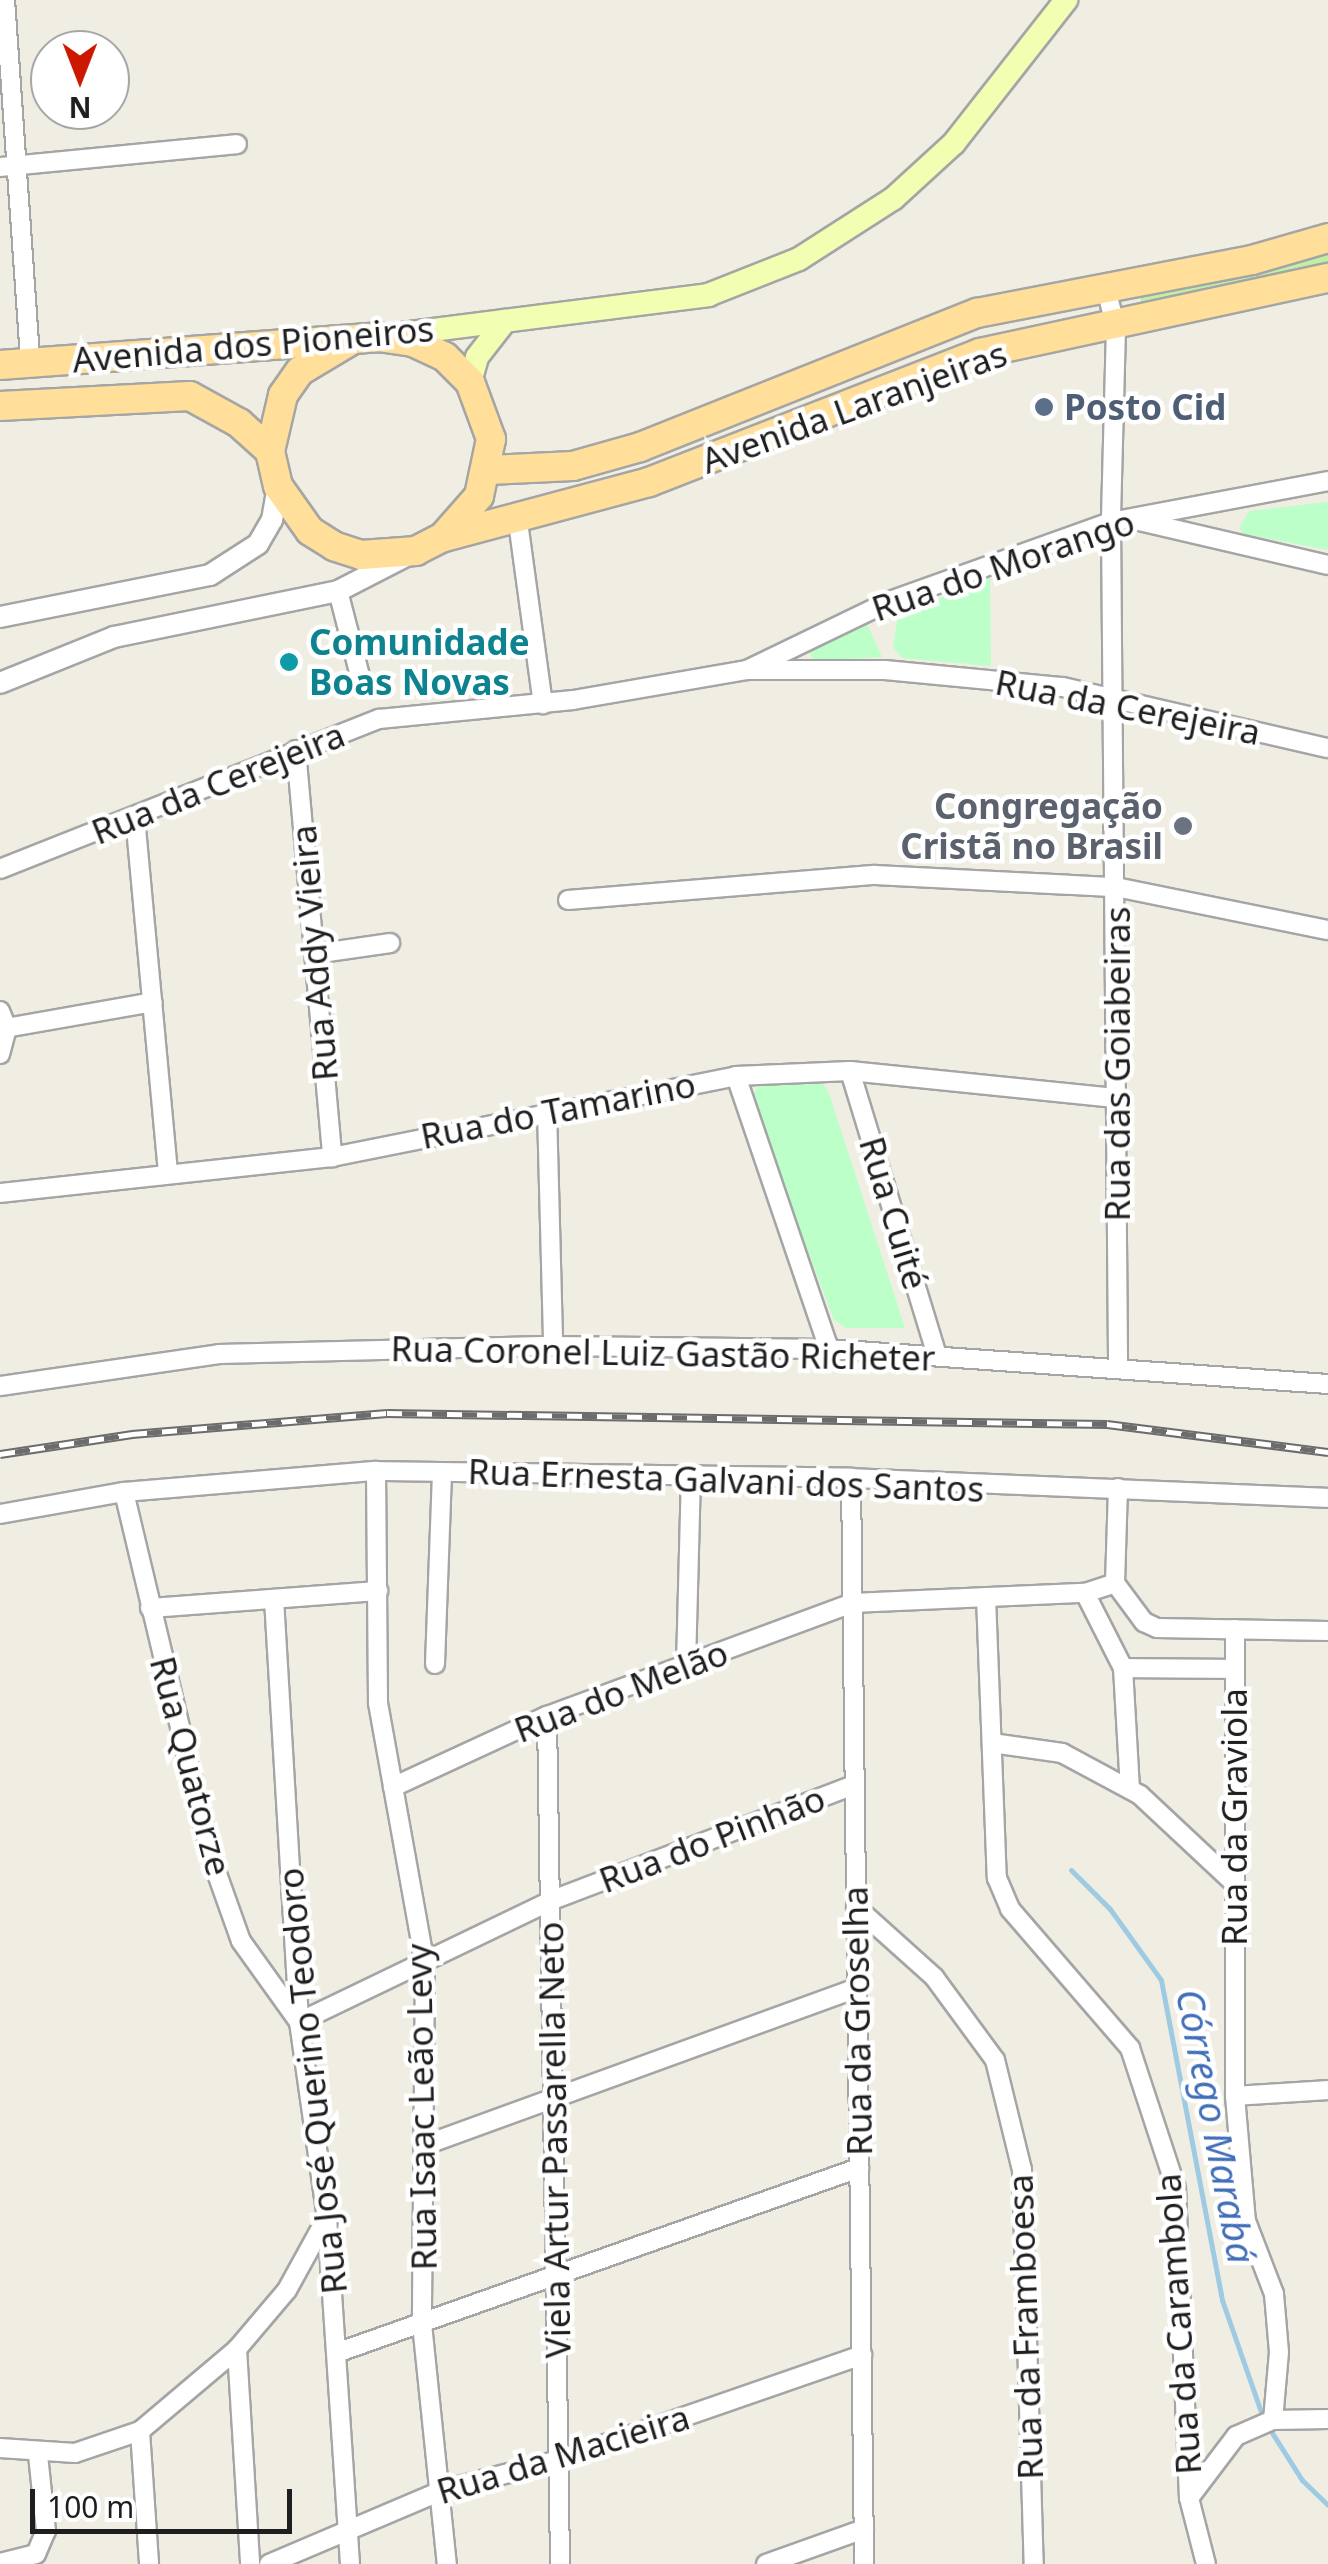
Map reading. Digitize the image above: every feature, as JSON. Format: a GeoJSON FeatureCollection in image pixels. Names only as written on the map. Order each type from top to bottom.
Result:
{"type":"FeatureCollection","features":[{"type":"Feature","properties":{"kind":"main road","name":"Avenida dos Pioneiros"},"geometry":{"type":"LineString","coordinates":[[0,365],[350,341],[708,295],[799,259],[894,198],[954,143],[1066,0]]}},
{"type":"Feature","properties":{"kind":"main road","name":"Avenida Laranjeiras"},"geometry":{"type":"LineString","coordinates":[[488,470],[572,466],[640,448],[977,312],[1252,260],[1328,238]]}},
{"type":"Feature","properties":{"kind":"main road","name":"Avenida Laranjeiras"},"geometry":{"type":"LineString","coordinates":[[443,538],[518,522],[726,454],[980,353],[1116,328],[1328,278]]}},
{"type":"Feature","properties":{"kind":"main road","name":"Avenida dos Pioneiros"},"geometry":{"type":"LineString","coordinates":[[470,382],[477,357],[505,321]]}},
{"type":"Feature","properties":{"kind":"main road"},"geometry":{"type":"LineString","coordinates":[[350,341],[300,371],[283,395],[270,452],[278,486],[310,531],[334,546],[388,556],[416,551],[443,538],[472,508],[488,470],[491,439],[470,382],[445,358],[413,342],[378,337]]}},
{"type":"Feature","properties":{"kind":"main road","name":"Avenida dos Pioneiros"},"geometry":{"type":"LineString","coordinates":[[0,406],[190,396],[239,424],[270,452]]}},
{"type":"Feature","properties":{"kind":"street"},"geometry":{"type":"LineString","coordinates":[[4,0],[8,166],[30,362]]}},
{"type":"Feature","properties":{"kind":"street"},"geometry":{"type":"LineString","coordinates":[[8,166],[236,144]]}},
{"type":"Feature","properties":{"kind":"street","name":"Rua das Goiabeiras"},"geometry":{"type":"LineString","coordinates":[[1105,286],[1116,328],[1118,1364]]}},
{"type":"Feature","properties":{"kind":"street","name":"Rua do Morango"},"geometry":{"type":"LineString","coordinates":[[748,670],[890,600],[1118,520],[1328,480]]}},
{"type":"Feature","properties":{"kind":"street"},"geometry":{"type":"LineString","coordinates":[[0,617],[210,575],[258,544],[272,520],[278,486]]}},
{"type":"Feature","properties":{"kind":"street"},"geometry":{"type":"LineString","coordinates":[[1118,520],[1328,565]]}},
{"type":"Feature","properties":{"kind":"street"},"geometry":{"type":"LineString","coordinates":[[518,522],[543,704]]}},
{"type":"Feature","properties":{"kind":"street"},"geometry":{"type":"LineString","coordinates":[[0,683],[114,637],[338,591],[416,551]]}},
{"type":"Feature","properties":{"kind":"street"},"geometry":{"type":"LineString","coordinates":[[338,591],[361,680]]}},
{"type":"Feature","properties":{"kind":"street","name":"Rua da Cerejeira"},"geometry":{"type":"LineString","coordinates":[[0,869],[379,719],[543,704],[748,670],[885,670],[1063,687],[1328,748]]}},
{"type":"Feature","properties":{"kind":"street","name":"Rua Addy Vieira"},"geometry":{"type":"LineString","coordinates":[[296,750],[332,1156]]}},
{"type":"Feature","properties":{"kind":"street"},"geometry":{"type":"LineString","coordinates":[[135,817],[168,1172]]}},
{"type":"Feature","properties":{"kind":"street"},"geometry":{"type":"LineString","coordinates":[[568,900],[764,879],[875,875],[1116,887],[1328,930]]}},
{"type":"Feature","properties":{"kind":"street"},"geometry":{"type":"LineString","coordinates":[[314,954],[390,943]]}},
{"type":"Feature","properties":{"kind":"street"},"geometry":{"type":"LineString","coordinates":[[0,1054],[2,1022],[153,1002]]}},
{"type":"Feature","properties":{"kind":"street","name":"Rua do Tamarino"},"geometry":{"type":"LineString","coordinates":[[0,1194],[332,1156],[547,1110],[736,1076],[850,1071],[1118,1098]]}},
{"type":"Feature","properties":{"kind":"street","name":"Rua Cuité"},"geometry":{"type":"LineString","coordinates":[[850,1071],[937,1355]]}},
{"type":"Feature","properties":{"kind":"street"},"geometry":{"type":"LineString","coordinates":[[736,1076],[829,1348]]}},
{"type":"Feature","properties":{"kind":"street"},"geometry":{"type":"LineString","coordinates":[[547,1110],[554,1346]]}},
{"type":"Feature","properties":{"kind":"street","name":"Rua Coronel Luiz Gastão Richeter"},"geometry":{"type":"LineString","coordinates":[[0,1386],[219,1354],[554,1346],[829,1348],[1118,1364],[1328,1384]]}},
{"type":"Feature","properties":{"kind":"street","name":"Rua Ernesta Galvani dos Santos"},"geometry":{"type":"LineString","coordinates":[[0,1514],[124,1492],[376,1471],[851,1478],[1071,1492],[1118,1488],[1328,1498]]}},
{"type":"Feature","properties":{"kind":"street","name":"Rua Isaac Leão Levy"},"geometry":{"type":"LineString","coordinates":[[376,1471],[378,1703],[425,1964],[428,2144],[422,2324],[443,2490],[447,2564]]}},
{"type":"Feature","properties":{"kind":"street"},"geometry":{"type":"LineString","coordinates":[[435,1664],[442,1472]]}},
{"type":"Feature","properties":{"kind":"street"},"geometry":{"type":"LineString","coordinates":[[686,1664],[691,1476]]}},
{"type":"Feature","properties":{"kind":"street","name":"Rua da Groselha"},"geometry":{"type":"LineString","coordinates":[[851,1478],[864,2564]]}},
{"type":"Feature","properties":{"kind":"street"},"geometry":{"type":"LineString","coordinates":[[1118,1488],[1116,1583],[1144,1622],[1157,1628],[1328,1631]]}},
{"type":"Feature","properties":{"kind":"street","name":"Rua Quatorze"},"geometry":{"type":"LineString","coordinates":[[124,1492],[210,1854],[241,1941],[299,2022]]}},
{"type":"Feature","properties":{"kind":"street","name":"Rua do Melão"},"geometry":{"type":"LineString","coordinates":[[392,1786],[547,1716],[852,1603],[1085,1594],[1116,1583]]}},
{"type":"Feature","properties":{"kind":"street"},"geometry":{"type":"LineString","coordinates":[[150,1608],[378,1592]]}},
{"type":"Feature","properties":{"kind":"street"},"geometry":{"type":"LineString","coordinates":[[1085,1594],[1123,1668],[1130,1789]]}},
{"type":"Feature","properties":{"kind":"street","name":"Rua da Carambola"},"geometry":{"type":"LineString","coordinates":[[986,1597],[997,1878],[1010,1909],[1130,2048],[1176,2188],[1189,2498],[1206,2564]]}},
{"type":"Feature","properties":{"kind":"street","name":"Rua José Querino Teodoro"},"geometry":{"type":"LineString","coordinates":[[274,1599],[299,2022],[327,2218],[339,2352],[350,2564]]}},
{"type":"Feature","properties":{"kind":"street","name":"Rua da Graviola"},"geometry":{"type":"LineString","coordinates":[[1235,1629],[1235,2096],[1246,2220],[1274,2294],[1279,2352],[1272,2420]]}},
{"type":"Feature","properties":{"kind":"street"},"geometry":{"type":"LineString","coordinates":[[1123,1668],[1233,1669]]}},
{"type":"Feature","properties":{"kind":"street","name":"Viela Artur Passarella Neto"},"geometry":{"type":"LineString","coordinates":[[547,1716],[560,2564]]}},
{"type":"Feature","properties":{"kind":"street"},"geometry":{"type":"LineString","coordinates":[[992,1743],[1062,1754],[1130,1789],[1234,1883]]}},
{"type":"Feature","properties":{"kind":"street","name":"Rua do Pinhão"},"geometry":{"type":"LineString","coordinates":[[299,2022],[550,1901],[854,1784]]}},
{"type":"Feature","properties":{"kind":"street","name":"Rua da Framboesa"},"geometry":{"type":"LineString","coordinates":[[856,1908],[934,1977],[996,2060],[1022,2170],[1034,2564]]}},
{"type":"Feature","properties":{"kind":"street"},"geometry":{"type":"LineString","coordinates":[[428,2144],[857,1988]]}},
{"type":"Feature","properties":{"kind":"street"},"geometry":{"type":"LineString","coordinates":[[1235,2096],[1328,2090]]}},
{"type":"Feature","properties":{"kind":"street"},"geometry":{"type":"LineString","coordinates":[[339,2352],[859,2168]]}},
{"type":"Feature","properties":{"kind":"street"},"geometry":{"type":"LineString","coordinates":[[0,2448],[38,2455],[76,2453],[140,2430],[236,2349],[286,2290],[327,2218]]}},
{"type":"Feature","properties":{"kind":"street"},"geometry":{"type":"LineString","coordinates":[[236,2349],[250,2564]]}},
{"type":"Feature","properties":{"kind":"street","name":"Rua da Macieira"},"geometry":{"type":"LineString","coordinates":[[270,2564],[348,2526],[443,2490],[559,2460],[862,2355]]}},
{"type":"Feature","properties":{"kind":"street"},"geometry":{"type":"LineString","coordinates":[[1189,2498],[1236,2436],[1272,2420],[1328,2419]]}},
{"type":"Feature","properties":{"kind":"street"},"geometry":{"type":"LineString","coordinates":[[140,2430],[149,2564]]}},
{"type":"Feature","properties":{"kind":"street"},"geometry":{"type":"LineString","coordinates":[[0,2563],[36,2554],[46,2531],[38,2455]]}},
{"type":"Feature","properties":{"kind":"street"},"geometry":{"type":"LineString","coordinates":[[766,2564],[864,2529]]}},
{"type":"Feature","properties":{"kind":"green space"},"geometry":{"type":"Polygon","coordinates":[[[1328,246],[1328,262],[1235,289],[1143,304],[1135,290],[1328,246]]]}},
{"type":"Feature","properties":{"kind":"green space"},"geometry":{"type":"Polygon","coordinates":[[[1328,502],[1328,550],[1244,534],[1239,528],[1249,511],[1328,502]]]}},
{"type":"Feature","properties":{"kind":"green space"},"geometry":{"type":"Polygon","coordinates":[[[990,572],[991,666],[902,658],[893,647],[897,620],[990,572]]]}},
{"type":"Feature","properties":{"kind":"green space"},"geometry":{"type":"Polygon","coordinates":[[[867,624],[882,657],[814,661],[810,654],[819,642],[867,624]]]}},
{"type":"Feature","properties":{"kind":"green space"},"geometry":{"type":"Polygon","coordinates":[[[762,1081],[823,1084],[829,1093],[905,1328],[846,1328],[834,1320],[750,1099],[762,1081]]]}},
{"type":"Feature","properties":{"kind":"waterway","name":"Córrego Marabá"},"geometry":{"type":"LineString","coordinates":[[1071,1870],[1110,1909],[1161,1980],[1222,2300],[1263,2418]]}},
{"type":"Feature","properties":{"kind":"waterway","name":"Córrego Marabá"},"geometry":{"type":"LineString","coordinates":[[1269,2428],[1302,2480],[1328,2505]]}},
{"type":"Feature","properties":{"kind":"railway"},"geometry":{"type":"LineString","coordinates":[[0,1454],[132,1434],[387,1413],[1107,1424],[1328,1452]]}},
{"type":"Feature","properties":{"kind":"place","name":"Posto Cid"},"geometry":{"type":"Point","coordinates":[1044,407]}},
{"type":"Feature","properties":{"kind":"place","name":"Comunidade Boas Novas"},"geometry":{"type":"Point","coordinates":[289,662]}},
{"type":"Feature","properties":{"kind":"place","name":"Congregação Cristã no Brasil"},"geometry":{"type":"Point","coordinates":[1183,826]}}]}
